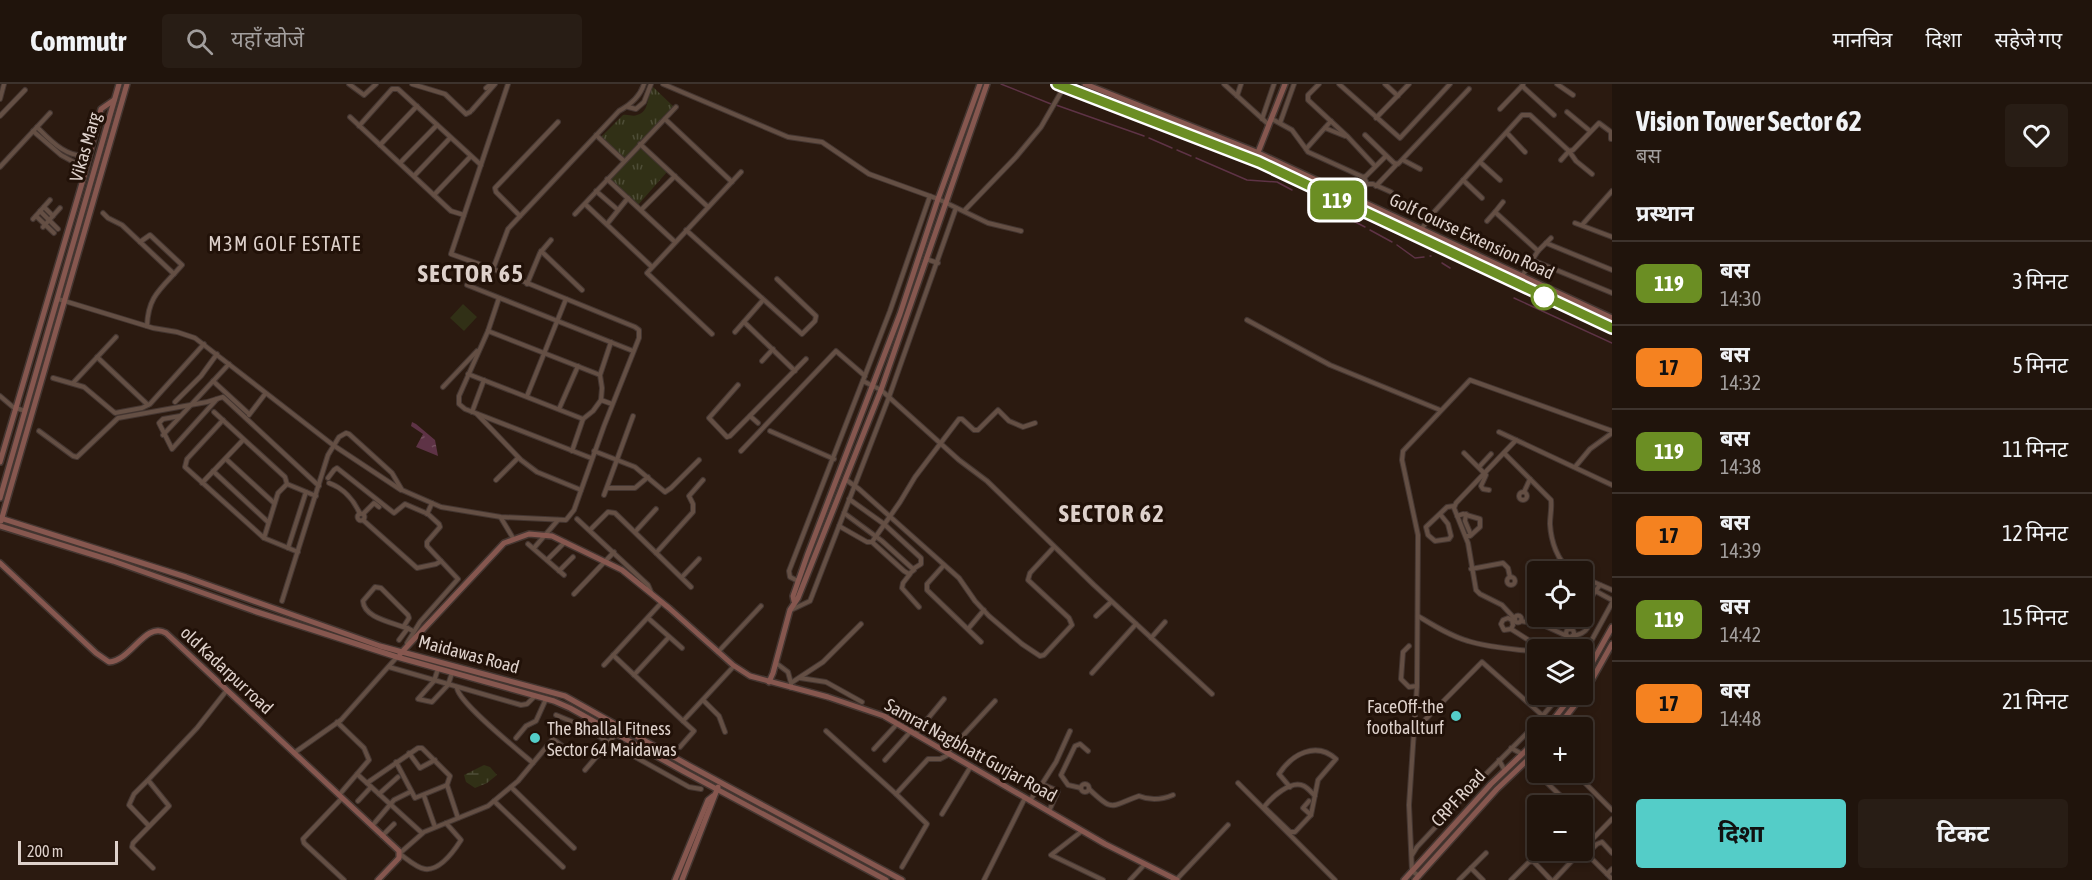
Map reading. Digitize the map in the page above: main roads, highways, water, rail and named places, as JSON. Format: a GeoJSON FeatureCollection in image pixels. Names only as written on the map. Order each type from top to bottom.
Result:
{"type":"FeatureCollection","features":[{"type":"Feature","properties":{"kind":"water"},"geometry":{"type":"Polygon","coordinates":[[[412,422],[435,440],[438,456],[416,447],[423,434],[411,426],[412,422]]]}},
{"type":"Feature","properties":{"kind":"waterway"},"geometry":{"type":"LineString","coordinates":[[1001,84],[1051,104]]}},
{"type":"Feature","properties":{"kind":"waterway"},"geometry":{"type":"LineString","coordinates":[[1056,105],[1144,136]]}},
{"type":"Feature","properties":{"kind":"waterway"},"geometry":{"type":"LineString","coordinates":[[1149,138],[1172,148]]}},
{"type":"Feature","properties":{"kind":"waterway"},"geometry":{"type":"LineString","coordinates":[[1177,150],[1191,156]]}},
{"type":"Feature","properties":{"kind":"waterway"},"geometry":{"type":"LineString","coordinates":[[1196,158],[1247,180],[1277,182],[1292,190]]}},
{"type":"Feature","properties":{"kind":"waterway"},"geometry":{"type":"LineString","coordinates":[[1336,212],[1365,227]]}},
{"type":"Feature","properties":{"kind":"waterway"},"geometry":{"type":"LineString","coordinates":[[1370,230],[1392,242]]}},
{"type":"Feature","properties":{"kind":"waterway"},"geometry":{"type":"LineString","coordinates":[[1397,245],[1415,258],[1424,257]]}},
{"type":"Feature","properties":{"kind":"waterway"},"geometry":{"type":"LineString","coordinates":[[1442,263],[1450,268]]}},
{"type":"Feature","properties":{"kind":"waterway"},"geometry":{"type":"LineString","coordinates":[[1514,298],[1612,343]]}},
{"type":"Feature","properties":{"kind":"place","name":"FaceOff-the footballturf"},"geometry":{"type":"Point","coordinates":[1456,716]}},
{"type":"Feature","properties":{"kind":"place","name":"The Bhallal Fitness Sector 64 Maidawas"},"geometry":{"type":"Point","coordinates":[535,738]}},
{"type":"Feature","properties":{"kind":"district","name":"M3M GOLF ESTATE"},"geometry":{"type":"Point","coordinates":[285,243]}},
{"type":"Feature","properties":{"kind":"district","name":"SECTOR 65"},"geometry":{"type":"Point","coordinates":[471,273]}},
{"type":"Feature","properties":{"kind":"district","name":"SECTOR 62"},"geometry":{"type":"Point","coordinates":[1112,513]}}]}
